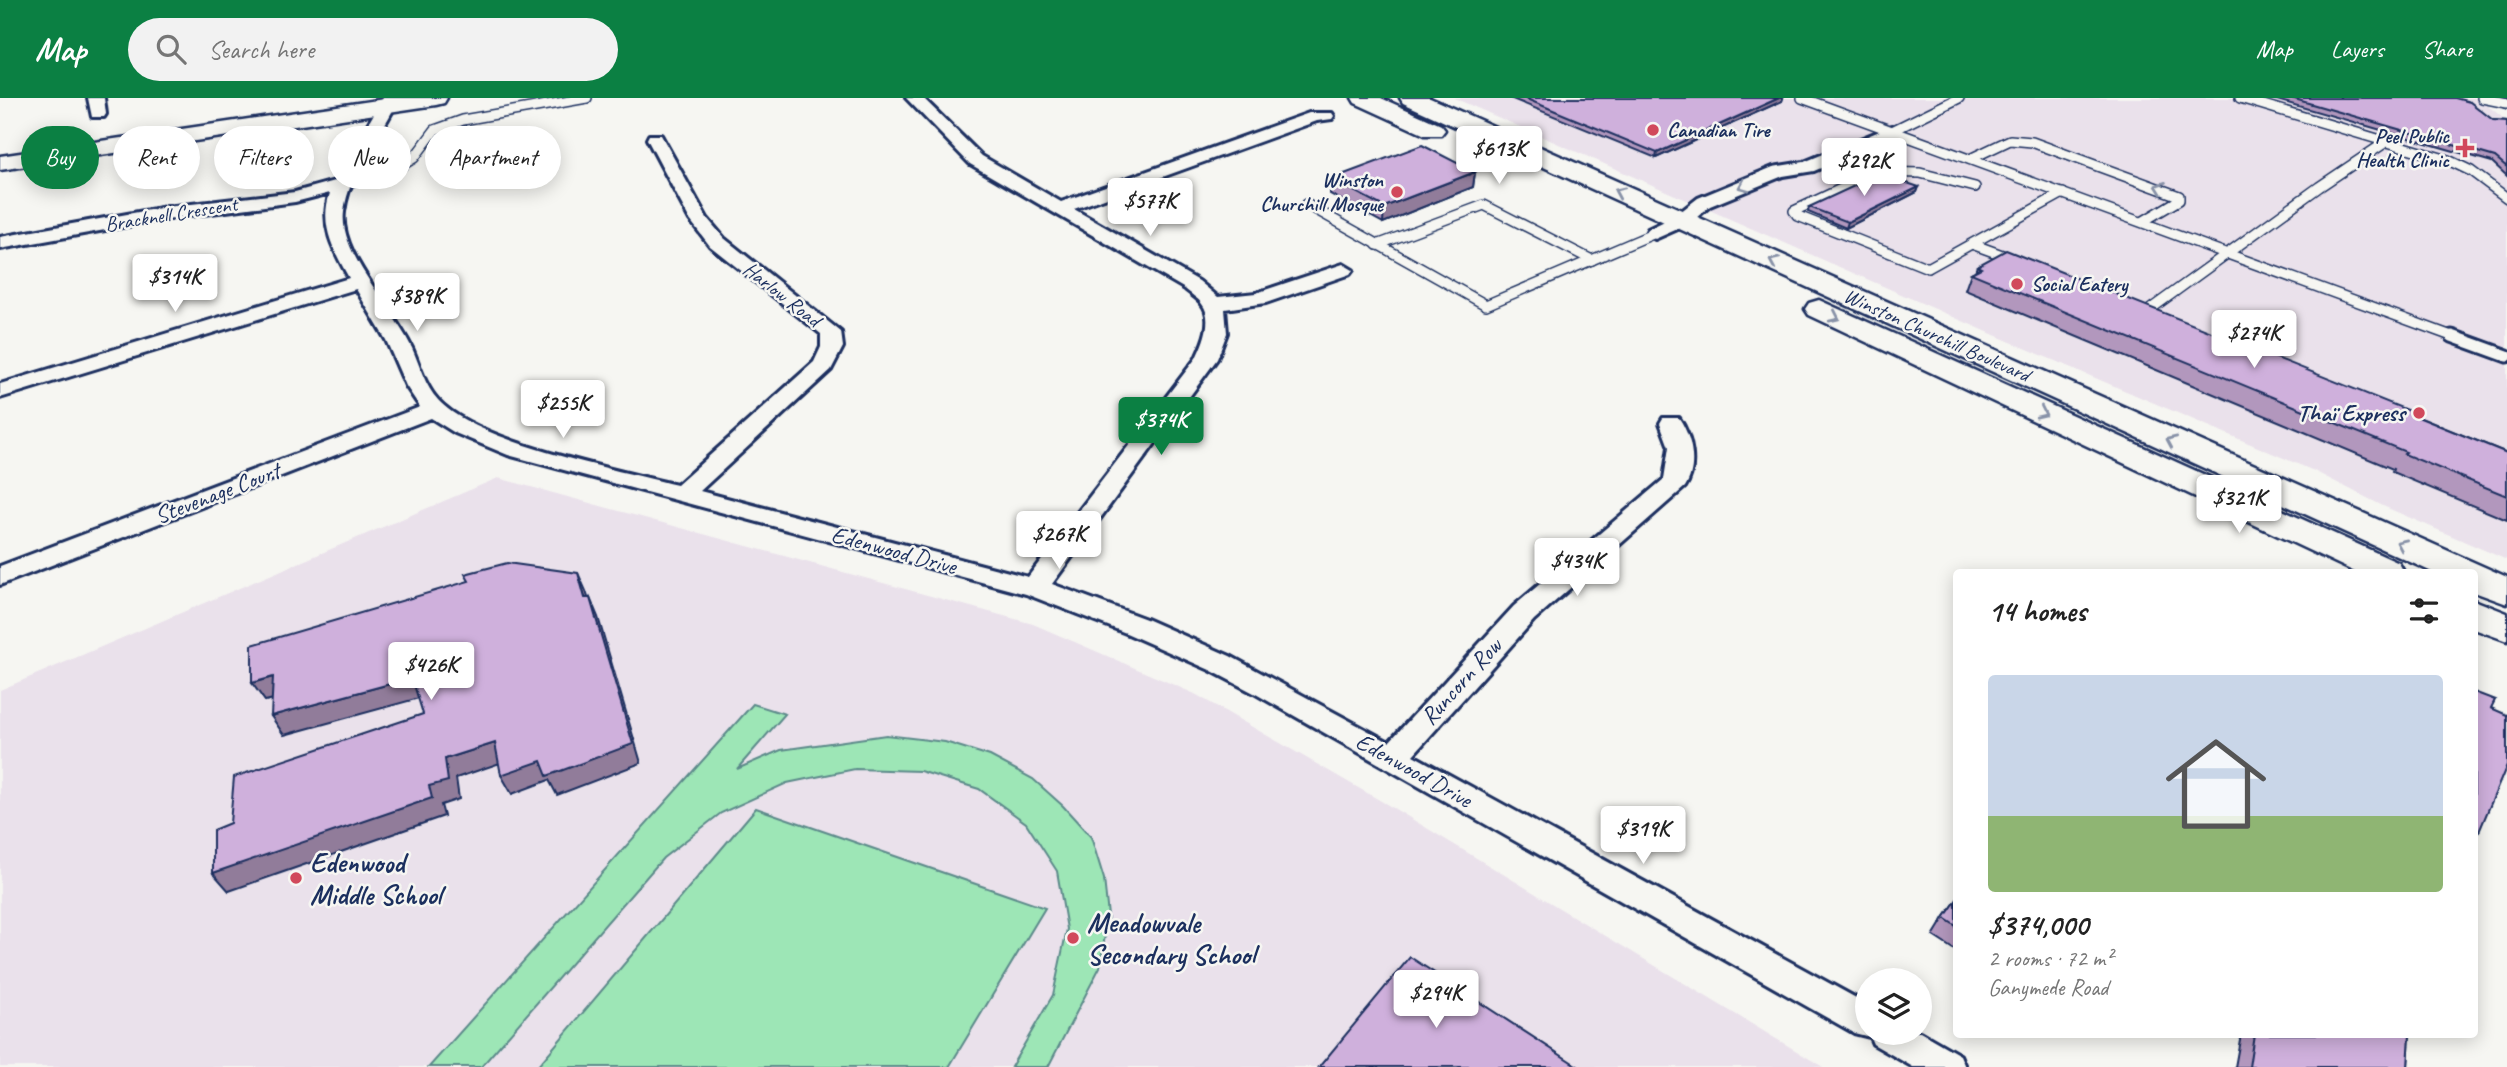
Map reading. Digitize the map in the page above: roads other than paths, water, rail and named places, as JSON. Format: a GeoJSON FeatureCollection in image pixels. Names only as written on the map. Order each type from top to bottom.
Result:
{"type":"FeatureCollection","features":[{"type":"Feature","properties":{"kind":"main road"},"geometry":{"type":"LineString","coordinates":[[0,163],[389,102],[436,98]]}},
{"type":"Feature","properties":{"kind":"main road","name":"Winston Churchill Boulevard"},"geometry":{"type":"LineString","coordinates":[[1363,98],[1668,227],[2456,569]]}},
{"type":"Feature","properties":{"kind":"main road","name":"Winston Churchill Boulevard"},"geometry":{"type":"LineString","coordinates":[[1411,98],[1668,227],[2380,569]]}},
{"type":"Feature","properties":{"kind":"main road"},"geometry":{"type":"LineString","coordinates":[[2478,579],[2507,592]]}},
{"type":"Feature","properties":{"kind":"main road"},"geometry":{"type":"LineString","coordinates":[[2478,615],[2507,628]]}},
{"type":"Feature","properties":{"kind":"street"},"geometry":{"type":"LineString","coordinates":[[914,98],[975,160],[1192,285],[1213,304],[1217,322],[1215,340],[1206,359],[1054,566],[1034,587]]}},
{"type":"Feature","properties":{"kind":"street"},"geometry":{"type":"LineString","coordinates":[[2502,98],[2507,102]]}},
{"type":"Feature","properties":{"kind":"street","name":"Edenwood Drive"},"geometry":{"type":"LineString","coordinates":[[378,126],[389,102]]}},
{"type":"Feature","properties":{"kind":"street"},"geometry":{"type":"LineString","coordinates":[[1060,208],[1315,116],[1326,116]]}},
{"type":"Feature","properties":{"kind":"street"},"geometry":{"type":"LineString","coordinates":[[1668,227],[1739,205],[1800,180],[1808,167],[1892,131]]}},
{"type":"Feature","properties":{"kind":"street","name":"Harlow Road"},"geometry":{"type":"LineString","coordinates":[[655,139],[699,220],[717,242],[831,332],[832,347],[823,365],[683,493]]}},
{"type":"Feature","properties":{"kind":"street","name":"Bracknell Crescent"},"geometry":{"type":"LineString","coordinates":[[0,243],[166,214],[295,197],[328,188]]}},
{"type":"Feature","properties":{"kind":"street","name":"Edenwood Drive"},"geometry":{"type":"LineString","coordinates":[[340,189],[334,219],[339,239],[398,342],[418,387],[434,409],[478,435],[516,450],[1034,587],[1136,626],[1220,663],[1855,1015]]}},
{"type":"Feature","properties":{"kind":"street"},"geometry":{"type":"LineString","coordinates":[[1213,304],[1259,299],[1343,270]]}},
{"type":"Feature","properties":{"kind":"street"},"geometry":{"type":"LineString","coordinates":[[0,391],[362,281]]}},
{"type":"Feature","properties":{"kind":"street","name":"Stevenage Court"},"geometry":{"type":"LineString","coordinates":[[0,576],[434,409]]}},
{"type":"Feature","properties":{"kind":"street","name":"Runcorn Row"},"geometry":{"type":"LineString","coordinates":[[1392,758],[1524,613],[1676,482],[1681,447],[1671,423]]}},
{"type":"Feature","properties":{"kind":"street"},"geometry":{"type":"LineString","coordinates":[[1908,1045],[1947,1067]]}},
{"type":"Feature","properties":{"kind":"lane"},"geometry":{"type":"LineString","coordinates":[[411,160],[435,130],[463,120],[587,98]]}},
{"type":"Feature","properties":{"kind":"lane"},"geometry":{"type":"LineString","coordinates":[[1802,98],[2507,356]]}},
{"type":"Feature","properties":{"kind":"lane"},"geometry":{"type":"LineString","coordinates":[[1892,131],[1959,98]]}},
{"type":"Feature","properties":{"kind":"lane"},"geometry":{"type":"LineString","coordinates":[[2240,98],[2448,160],[2471,171],[2507,198]]}},
{"type":"Feature","properties":{"kind":"lane"},"geometry":{"type":"LineString","coordinates":[[2482,98],[2507,102]]}},
{"type":"Feature","properties":{"kind":"lane"},"geometry":{"type":"LineString","coordinates":[[1970,159],[2010,140],[2032,142],[2179,196],[2179,200],[2142,222]]}},
{"type":"Feature","properties":{"kind":"lane"},"geometry":{"type":"LineString","coordinates":[[2148,311],[2386,142]]}},
{"type":"Feature","properties":{"kind":"lane"},"geometry":{"type":"LineString","coordinates":[[1975,187],[1920,173],[1877,172],[1794,211],[1798,216],[1928,268],[2063,193]]}},
{"type":"Feature","properties":{"kind":"lane"},"geometry":{"type":"LineString","coordinates":[[1306,204],[1486,305],[1668,227]]}},
{"type":"Feature","properties":{"kind":"lane"},"geometry":{"type":"LineString","coordinates":[[1377,245],[1484,205],[1592,260]]}},
{"type":"Feature","properties":{"kind":"lane"},"geometry":{"type":"LineString","coordinates":[[1972,244],[2022,263]]}},
{"type":"Feature","properties":{"kind":"lane"},"geometry":{"type":"LineString","coordinates":[[2135,306],[2165,318]]}},
{"type":"Feature","properties":{"kind":"place","name":"Canadian Tire"},"geometry":{"type":"Point","coordinates":[1653,130]}},
{"type":"Feature","properties":{"kind":"place","name":"Peel Public Health Clinic"},"geometry":{"type":"Point","coordinates":[2465,148]}},
{"type":"Feature","properties":{"kind":"place","name":"Winston Churchill Mosque"},"geometry":{"type":"Point","coordinates":[1397,192]}},
{"type":"Feature","properties":{"kind":"place","name":"Social Eatery"},"geometry":{"type":"Point","coordinates":[2017,284]}},
{"type":"Feature","properties":{"kind":"place","name":"Thaï Express"},"geometry":{"type":"Point","coordinates":[2419,413]}},
{"type":"Feature","properties":{"kind":"place","name":"Edenwood Middle School"},"geometry":{"type":"Point","coordinates":[296,878]}},
{"type":"Feature","properties":{"kind":"place","name":"Meadowvale Secondary School"},"geometry":{"type":"Point","coordinates":[1073,938]}}]}
